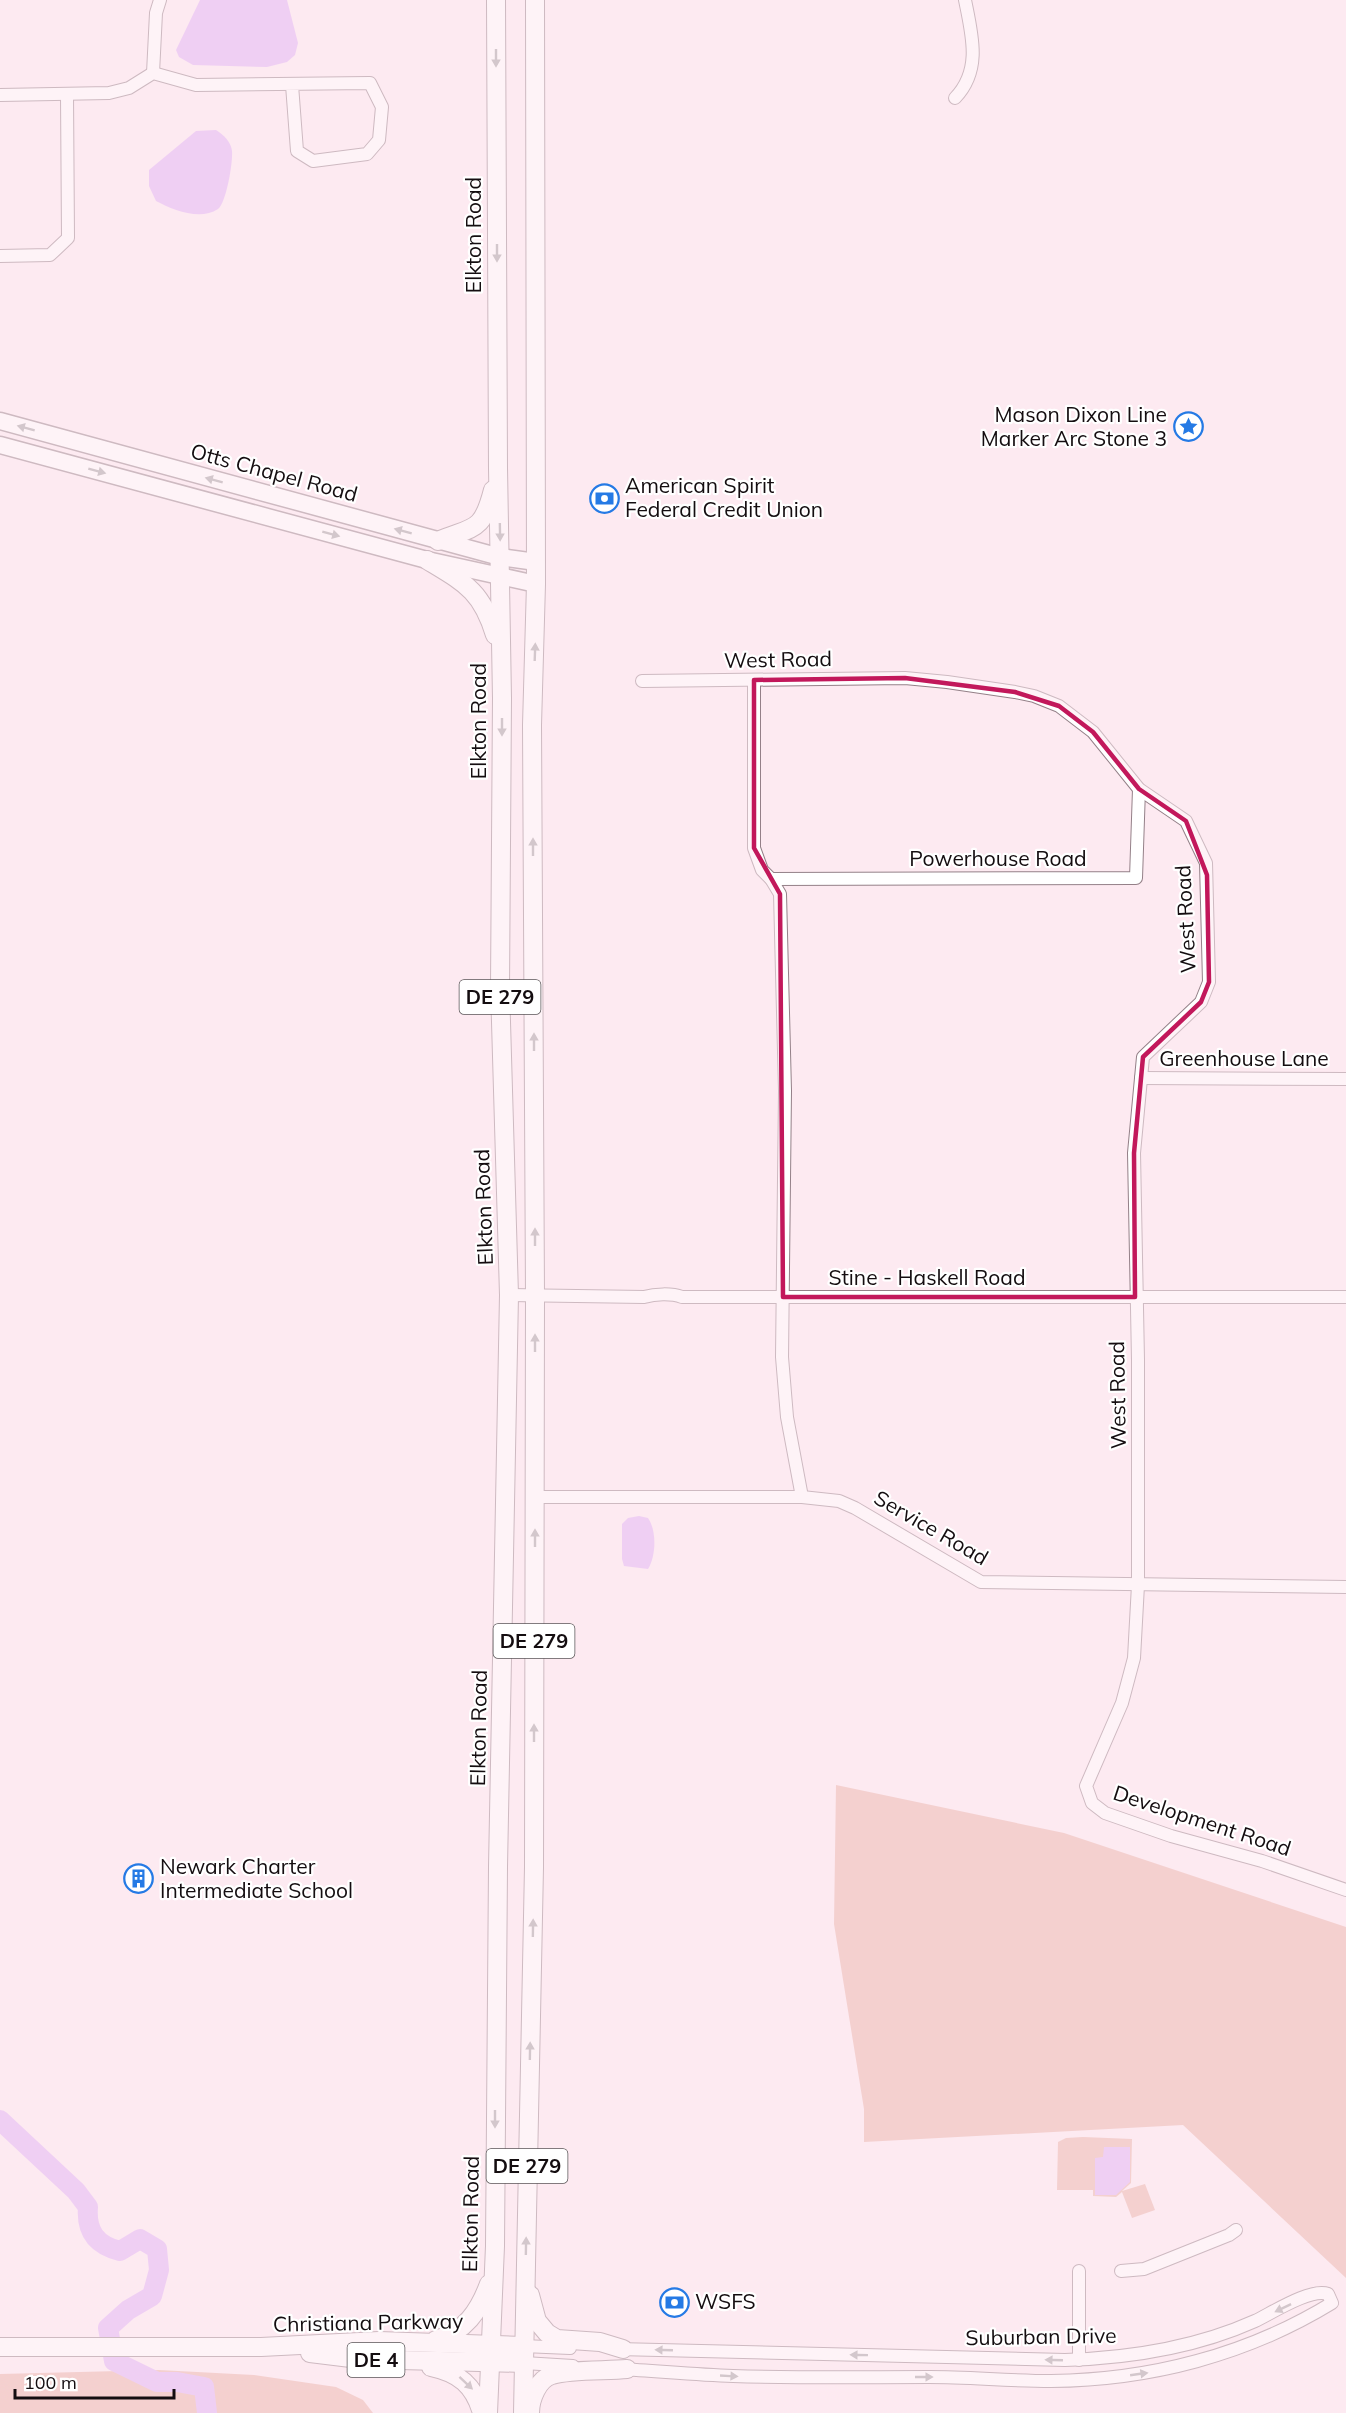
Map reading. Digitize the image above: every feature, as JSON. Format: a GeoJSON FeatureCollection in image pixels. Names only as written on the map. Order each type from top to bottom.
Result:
{"type":"FeatureCollection","features":[{"type":"Feature","properties":{"kind":"main road","name":"Elkton Road"},"geometry":{"type":"LineString","coordinates":[[488,2413],[494,2270],[498,1867],[509,1295],[500,988],[501,654],[496,0]]}},
{"type":"Feature","properties":{"kind":"main road","name":"DE 279"},"geometry":{"type":"LineString","coordinates":[[523,2354],[534,1867],[535,1296],[532,725],[536,584],[535,0]]}},
{"type":"Feature","properties":{"kind":"main road","name":"Otts Chapel Road"},"geometry":{"type":"LineString","coordinates":[[0,421],[438,541],[500,557],[536,562]]}},
{"type":"Feature","properties":{"kind":"main road","name":"Otts Chapel Road"},"geometry":{"type":"LineString","coordinates":[[0,445],[427,560],[536,584]]}},
{"type":"Feature","properties":{"kind":"main road"},"geometry":{"type":"LineString","coordinates":[[438,541],[464,532],[481,521],[488,509],[498,468]]}},
{"type":"Feature","properties":{"kind":"main road"},"geometry":{"type":"LineString","coordinates":[[427,560],[461,581],[478,595],[490,618],[501,654]]}},
{"type":"Feature","properties":{"kind":"main road"},"geometry":{"type":"LineString","coordinates":[[429,2342],[452,2334],[471,2319],[481,2303],[494,2270]]}},
{"type":"Feature","properties":{"kind":"main road"},"geometry":{"type":"LineString","coordinates":[[525,2276],[537,2321],[547,2333],[566,2341],[600,2342],[623,2349]]}},
{"type":"Feature","properties":{"kind":"main road","name":"Christiana Parkway"},"geometry":{"type":"LineString","coordinates":[[261,2347],[379,2341],[429,2342],[491,2352],[523,2354]]}},
{"type":"Feature","properties":{"kind":"main road","name":"DE 4"},"geometry":{"type":"LineString","coordinates":[[0,2347],[261,2347]]}},
{"type":"Feature","properties":{"kind":"main road","name":"Christiana Parkway"},"geometry":{"type":"LineString","coordinates":[[261,2347],[359,2359],[394,2360],[491,2352]]}},
{"type":"Feature","properties":{"kind":"main road"},"geometry":{"type":"LineString","coordinates":[[523,2354],[523,2413]]}},
{"type":"Feature","properties":{"kind":"main road"},"geometry":{"type":"LineString","coordinates":[[394,2360],[446,2371],[463,2379],[475,2393],[482,2413]]}},
{"type":"Feature","properties":{"kind":"main road"},"geometry":{"type":"LineString","coordinates":[[530,2413],[534,2393],[550,2375],[627,2369]]}},
{"type":"Feature","properties":{"kind":"street"},"geometry":{"type":"LineString","coordinates":[[153,73],[156,13],[160,0]]}},
{"type":"Feature","properties":{"kind":"street"},"geometry":{"type":"LineString","coordinates":[[955,98],[964,89],[971,75],[973,49],[965,0]]}},
{"type":"Feature","properties":{"kind":"street"},"geometry":{"type":"LineString","coordinates":[[0,95],[109,93],[129,88],[153,73],[196,85],[370,83],[382,107],[379,140],[367,154],[313,161],[306,158],[297,151],[292,85]]}},
{"type":"Feature","properties":{"kind":"street"},"geometry":{"type":"LineString","coordinates":[[0,256],[50,255],[68,238],[67,95]]}},
{"type":"Feature","properties":{"kind":"street","name":"West Road"},"geometry":{"type":"LineString","coordinates":[[642,681],[905,678],[947,682],[1034,696],[1068,712],[1093,732],[1139,789],[1186,820],[1206,863],[1209,982],[1201,1002],[1143,1057],[1134,1153],[1138,1585]]}},
{"type":"Feature","properties":{"kind":"street"},"geometry":{"type":"LineString","coordinates":[[754,680],[754,848],[762,870],[780,894],[784,1022],[782,1357],[787,1417],[802,1497]]}},
{"type":"Feature","properties":{"kind":"street","name":"Powerhouse Road"},"geometry":{"type":"LineString","coordinates":[[771,879],[1136,878],[1139,789]]}},
{"type":"Feature","properties":{"kind":"street","name":"Greenhouse Lane"},"geometry":{"type":"LineString","coordinates":[[1141,1078],[1346,1079]]}},
{"type":"Feature","properties":{"kind":"street","name":"Stine - Haskell Road"},"geometry":{"type":"LineString","coordinates":[[509,1295],[644,1298],[651,1295],[676,1294],[682,1297],[1346,1297]]}},
{"type":"Feature","properties":{"kind":"street","name":"Service Road"},"geometry":{"type":"LineString","coordinates":[[535,1497],[802,1497],[839,1501],[855,1508],[981,1582],[1346,1587]]}},
{"type":"Feature","properties":{"kind":"street","name":"Development Road"},"geometry":{"type":"LineString","coordinates":[[1138,1585],[1134,1658],[1122,1703],[1086,1786],[1092,1803],[1105,1814],[1171,1836],[1262,1861],[1346,1890]]}},
{"type":"Feature","properties":{"kind":"street"},"geometry":{"type":"LineString","coordinates":[[1121,2271],[1144,2269],[1229,2235],[1236,2230]]}},
{"type":"Feature","properties":{"kind":"street"},"geometry":{"type":"LineString","coordinates":[[1078,2360],[1079,2271]]}},
{"type":"Feature","properties":{"kind":"street","name":"Suburban Drive"},"geometry":{"type":"LineString","coordinates":[[1316,2293],[1328,2294],[1332,2303],[1263,2340],[1206,2360],[1153,2372],[1099,2379],[1050,2381],[968,2377],[732,2376],[627,2369],[523,2354],[623,2349],[1104,2359],[1162,2350],[1210,2338],[1254,2322],[1316,2293]]}},
{"type":"Feature","properties":{"kind":"highlighted area"},"geometry":{"type":"Polygon","coordinates":[[[905,678],[1015,692],[1059,706],[1093,732],[1139,789],[1186,821],[1207,875],[1209,982],[1201,1002],[1143,1057],[1134,1153],[1135,1297],[783,1297],[780,894],[754,848],[754,680],[905,678]]]}},
{"type":"Feature","properties":{"kind":"shaded area"},"geometry":{"type":"Polygon","coordinates":[[[200,0],[287,0],[298,43],[295,55],[287,62],[267,67],[193,65],[179,57],[176,50],[200,0]]]}},
{"type":"Feature","properties":{"kind":"shaded area"},"geometry":{"type":"Polygon","coordinates":[[[216,130],[227,139],[232,151],[224,199],[218,209],[203,214],[187,213],[156,201],[149,186],[149,170],[196,131],[216,130]]]}},
{"type":"Feature","properties":{"kind":"shaded area"},"geometry":{"type":"Polygon","coordinates":[[[639,1516],[648,1518],[653,1530],[654,1551],[648,1569],[624,1566],[622,1559],[622,1524],[628,1518],[639,1516]]]}},
{"type":"Feature","properties":{"kind":"shaded area"},"geometry":{"type":"Polygon","coordinates":[[[836,1785],[1064,1833],[1346,1927],[1346,2278],[1183,2125],[864,2142],[864,2109],[834,1924],[836,1785]]]}},
{"type":"Feature","properties":{"kind":"shaded area"},"geometry":{"type":"Polygon","coordinates":[[[1066,2138],[1132,2139],[1131,2183],[1122,2191],[1145,2184],[1155,2210],[1132,2218],[1122,2192],[1116,2197],[1093,2196],[1093,2190],[1057,2190],[1058,2142],[1066,2138]]]}},
{"type":"Feature","properties":{"kind":"shaded area"},"geometry":{"type":"Polygon","coordinates":[[[1104,2147],[1130,2147],[1130,2182],[1116,2195],[1095,2195],[1095,2158],[1103,2157],[1104,2147]]]}},
{"type":"Feature","properties":{"kind":"shaded area"},"geometry":{"type":"Polygon","coordinates":[[[159,2370],[254,2375],[336,2387],[363,2400],[373,2413],[0,2413],[0,2374],[159,2370]]]}},
{"type":"Feature","properties":{"kind":"waterway"},"geometry":{"type":"LineString","coordinates":[[0,2120],[76,2191],[88,2207],[91,2230],[99,2241],[120,2251],[140,2239],[157,2249],[159,2270],[152,2296],[128,2310],[108,2328],[114,2361],[157,2382],[177,2382],[204,2387],[207,2413]]}},
{"type":"Feature","properties":{"kind":"place","name":"Mason Dixon Line Marker Arc Stone 3"},"geometry":{"type":"Point","coordinates":[1188,427]}},
{"type":"Feature","properties":{"kind":"place","name":"American Spirit Federal Credit Union"},"geometry":{"type":"Point","coordinates":[604,498]}},
{"type":"Feature","properties":{"kind":"place","name":"Newark Charter Intermediate School"},"geometry":{"type":"Point","coordinates":[139,1879]}},
{"type":"Feature","properties":{"kind":"place","name":"WSFS"},"geometry":{"type":"Point","coordinates":[674,2302]}}]}
